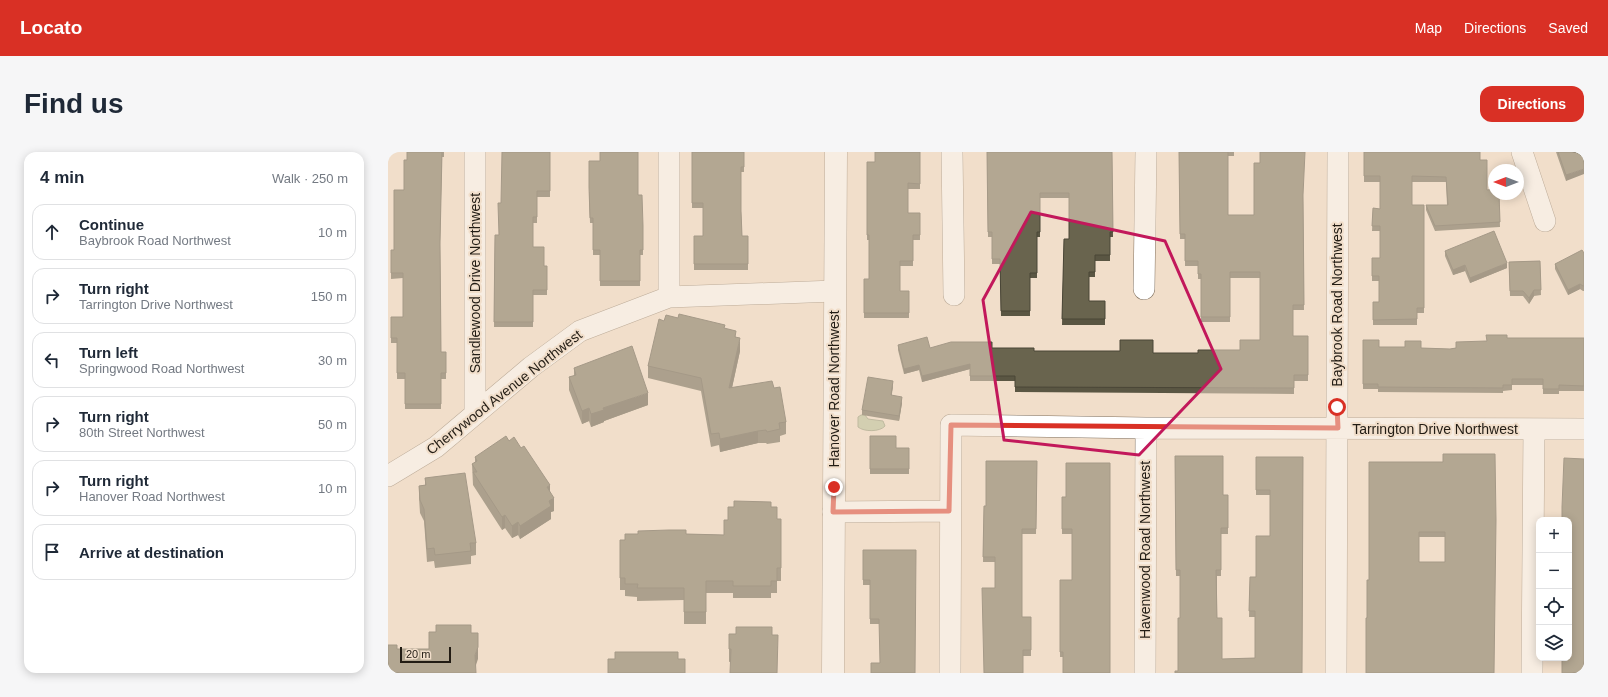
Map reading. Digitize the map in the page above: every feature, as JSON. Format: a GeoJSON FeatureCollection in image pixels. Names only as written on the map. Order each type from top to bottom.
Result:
{"type":"FeatureCollection","features":[{"type":"Feature","properties":{"kind":"street","name":"Sandlewood Drive Northwest"},"geometry":{"type":"LineString","coordinates":[[475,152],[475,414]]}},
{"type":"Feature","properties":{"kind":"street"},"geometry":{"type":"LineString","coordinates":[[669,152],[669,297]]}},
{"type":"Feature","properties":{"kind":"street","name":"Hanover Road Northwest"},"geometry":{"type":"LineString","coordinates":[[833,673],[836,152]]}},
{"type":"Feature","properties":{"kind":"street"},"geometry":{"type":"LineString","coordinates":[[952,152],[954,295]]}},
{"type":"Feature","properties":{"kind":"street"},"geometry":{"type":"LineString","coordinates":[[1144,289],[1146,152]]}},
{"type":"Feature","properties":{"kind":"street","name":"Baybrook Road Northwest"},"geometry":{"type":"LineString","coordinates":[[1336,673],[1338,428],[1336,308],[1338,152]]}},
{"type":"Feature","properties":{"kind":"street"},"geometry":{"type":"LineString","coordinates":[[1522,152],[1545,221]]}},
{"type":"Feature","properties":{"kind":"street","name":"Cherrywood Avenue Northwest"},"geometry":{"type":"LineString","coordinates":[[388,476],[436,446],[531,367],[580,331],[669,297],[835,291]]}},
{"type":"Feature","properties":{"kind":"street","name":"Tarrington Drive Northwest"},"geometry":{"type":"LineString","coordinates":[[949,511],[951,425],[1146,428],[1584,429]]}},
{"type":"Feature","properties":{"kind":"street","name":"Havenwood Road Northwest"},"geometry":{"type":"LineString","coordinates":[[1145,673],[1146,428]]}},
{"type":"Feature","properties":{"kind":"street"},"geometry":{"type":"LineString","coordinates":[[1532,673],[1534,429]]}},
{"type":"Feature","properties":{"kind":"street"},"geometry":{"type":"LineString","coordinates":[[833,512],[949,511],[950,673]]}},
{"type":"Feature","properties":{"kind":"highlighted area"},"geometry":{"type":"Polygon","coordinates":[[[1031,212],[1165,241],[1221,369],[1139,455],[1004,440],[983,300],[1031,212]]]}},
{"type":"Feature","properties":{"kind":"shaded area"},"geometry":{"type":"Polygon","coordinates":[[[865,415],[868,419],[883,421],[885,426],[876,430],[861,429],[858,427],[858,417],[865,415]]]}},
{"type":"Feature","properties":{"kind":"building"},"geometry":{"type":"Polygon","coordinates":[[[407,152],[442,152],[440,242],[441,352],[446,352],[446,373],[441,373],[441,404],[405,404],[405,373],[397,373],[397,338],[391,338],[391,317],[403,317],[403,273],[391,273],[391,250],[394,250],[394,190],[404,190],[404,160],[407,160],[407,152]]]}},
{"type":"Feature","properties":{"kind":"building"},"geometry":{"type":"Polygon","coordinates":[[[502,152],[550,152],[550,191],[537,191],[537,217],[533,217],[533,247],[544,247],[544,266],[547,266],[547,290],[533,290],[533,322],[494,322],[495,235],[499,235],[498,203],[501,203],[502,152]]]}},
{"type":"Feature","properties":{"kind":"building"},"geometry":{"type":"Polygon","coordinates":[[[600,152],[638,152],[638,195],[642,195],[643,226],[643,250],[640,250],[640,281],[600,281],[600,250],[593,250],[593,218],[590,218],[589,161],[600,161],[600,152]]]}},
{"type":"Feature","properties":{"kind":"building"},"geometry":{"type":"Polygon","coordinates":[[[692,152],[744,152],[744,167],[741,167],[741,211],[742,236],[748,236],[748,264],[694,264],[694,236],[703,236],[703,203],[692,203],[692,152]]]}},
{"type":"Feature","properties":{"kind":"building"},"geometry":{"type":"Polygon","coordinates":[[[875,152],[920,152],[920,184],[908,183],[908,213],[920,213],[920,235],[913,235],[913,261],[900,261],[900,291],[909,291],[909,313],[864,313],[864,279],[869,279],[869,235],[867,235],[867,162],[875,162],[875,152]]]}},
{"type":"Feature","properties":{"kind":"building"},"geometry":{"type":"Polygon","coordinates":[[[987,152],[1112,152],[1113,232],[1110,232],[1110,255],[1095,255],[1095,272],[1089,272],[1089,301],[1105,301],[1105,319],[1062,319],[1064,239],[1069,239],[1069,193],[1040,193],[1040,232],[1037,232],[1037,273],[1030,273],[1030,311],[1001,311],[1000,259],[992,259],[992,232],[988,232],[987,152]]]}},
{"type":"Feature","properties":{"kind":"building"},"geometry":{"type":"Polygon","coordinates":[[[1179,152],[1228,152],[1228,215],[1254,215],[1254,163],[1260,163],[1260,152],[1305,152],[1303,195],[1304,305],[1293,305],[1293,336],[1308,336],[1308,375],[1294,375],[1294,388],[1015,387],[1015,376],[970,376],[970,364],[922,376],[919,365],[904,369],[898,345],[927,337],[930,348],[951,342],[992,342],[992,348],[1034,348],[1034,351],[1120,351],[1120,340],[1153,340],[1153,353],[1198,353],[1198,350],[1240,350],[1240,340],[1260,340],[1260,272],[1230,272],[1230,317],[1201,317],[1201,274],[1198,274],[1198,261],[1185,261],[1185,234],[1180,234],[1179,152]]]}},
{"type":"Feature","properties":{"kind":"building"},"geometry":{"type":"Polygon","coordinates":[[[1364,152],[1480,152],[1480,160],[1487,160],[1488,200],[1499,200],[1500,222],[1435,226],[1426,205],[1448,205],[1446,177],[1412,176],[1412,205],[1424,205],[1424,308],[1417,308],[1417,319],[1373,320],[1373,302],[1379,302],[1379,276],[1372,276],[1372,258],[1380,258],[1380,226],[1372,226],[1373,208],[1380,209],[1380,176],[1364,176],[1364,152]]]}},
{"type":"Feature","properties":{"kind":"building"},"geometry":{"type":"Polygon","coordinates":[[[1558,152],[1584,152],[1584,169],[1566,175],[1558,152]]]}},
{"type":"Feature","properties":{"kind":"building"},"geometry":{"type":"Polygon","coordinates":[[[1494,231],[1507,263],[1470,278],[1465,265],[1453,270],[1445,251],[1494,231]]]}},
{"type":"Feature","properties":{"kind":"building"},"geometry":{"type":"Polygon","coordinates":[[[1582,250],[1584,253],[1584,286],[1580,284],[1568,290],[1555,264],[1582,250]]]}},
{"type":"Feature","properties":{"kind":"building"},"geometry":{"type":"Polygon","coordinates":[[[1540,261],[1541,290],[1534,290],[1529,298],[1523,291],[1510,291],[1509,262],[1540,261]]]}},
{"type":"Feature","properties":{"kind":"building"},"geometry":{"type":"Polygon","coordinates":[[[679,314],[725,325],[724,328],[736,331],[735,337],[740,338],[729,388],[772,381],[774,388],[780,387],[786,422],[779,423],[780,429],[767,432],[766,430],[758,431],[720,439],[719,433],[711,434],[701,378],[648,366],[659,319],[664,321],[666,315],[678,318],[679,314]]]}},
{"type":"Feature","properties":{"kind":"building"},"geometry":{"type":"Polygon","coordinates":[[[1486,335],[1507,335],[1507,338],[1584,338],[1584,386],[1559,385],[1559,389],[1543,389],[1543,379],[1512,379],[1512,385],[1503,385],[1503,388],[1378,387],[1378,384],[1363,384],[1363,340],[1379,340],[1379,347],[1405,347],[1405,341],[1421,341],[1421,348],[1450,349],[1456,348],[1456,342],[1487,341],[1486,335]]]}},
{"type":"Feature","properties":{"kind":"building"},"geometry":{"type":"Polygon","coordinates":[[[632,346],[648,393],[603,408],[604,410],[591,414],[589,408],[582,411],[569,377],[576,375],[574,368],[632,346]]]}},
{"type":"Feature","properties":{"kind":"building"},"geometry":{"type":"Polygon","coordinates":[[[868,377],[893,381],[891,395],[902,397],[899,416],[862,410],[868,377]]]}},
{"type":"Feature","properties":{"kind":"building"},"geometry":{"type":"Polygon","coordinates":[[[506,436],[509,441],[514,437],[521,448],[524,446],[550,485],[547,487],[554,498],[549,501],[551,506],[520,526],[518,522],[512,526],[505,515],[502,517],[473,472],[477,472],[472,464],[477,461],[475,457],[506,436]]]}},
{"type":"Feature","properties":{"kind":"building"},"geometry":{"type":"Polygon","coordinates":[[[870,436],[896,436],[896,448],[909,448],[909,469],[870,469],[870,436]]]}},
{"type":"Feature","properties":{"kind":"building"},"geometry":{"type":"Polygon","coordinates":[[[1443,454],[1495,454],[1496,520],[1494,673],[1366,673],[1367,580],[1369,580],[1369,462],[1443,462],[1443,454]],[[1419,532],[1419,562],[1445,562],[1445,532],[1419,532]]]}},
{"type":"Feature","properties":{"kind":"building"},"geometry":{"type":"Polygon","coordinates":[[[1175,456],[1223,456],[1223,495],[1228,495],[1228,528],[1221,528],[1221,570],[1216,570],[1217,618],[1222,618],[1222,659],[1255,658],[1255,611],[1249,611],[1250,577],[1256,577],[1256,536],[1270,536],[1270,490],[1256,490],[1256,457],[1303,457],[1302,673],[1175,673],[1175,671],[1178,671],[1180,570],[1176,570],[1175,456]]]}},
{"type":"Feature","properties":{"kind":"building"},"geometry":{"type":"Polygon","coordinates":[[[1564,458],[1584,459],[1584,673],[1562,673],[1562,661],[1572,661],[1572,517],[1562,517],[1564,458]]]}},
{"type":"Feature","properties":{"kind":"building"},"geometry":{"type":"Polygon","coordinates":[[[986,461],[1037,461],[1036,529],[1022,529],[1022,617],[1031,617],[1031,650],[1023,650],[1023,673],[984,673],[982,588],[995,588],[995,557],[983,557],[984,506],[986,506],[986,461]]]}},
{"type":"Feature","properties":{"kind":"building"},"geometry":{"type":"Polygon","coordinates":[[[1066,463],[1110,463],[1110,673],[1063,673],[1063,652],[1060,652],[1060,580],[1072,580],[1072,529],[1062,529],[1062,497],[1066,497],[1066,463]]]}},
{"type":"Feature","properties":{"kind":"building"},"geometry":{"type":"Polygon","coordinates":[[[465,473],[476,543],[470,543],[471,551],[435,555],[434,548],[427,549],[424,509],[420,500],[419,486],[426,485],[425,478],[465,473]]]}},
{"type":"Feature","properties":{"kind":"building"},"geometry":{"type":"Polygon","coordinates":[[[734,501],[771,502],[771,507],[777,507],[777,519],[781,519],[781,568],[777,568],[777,581],[771,581],[771,586],[733,586],[733,581],[706,581],[706,612],[684,612],[684,588],[637,588],[638,584],[625,584],[625,578],[620,578],[620,540],[625,540],[625,534],[638,534],[638,531],[686,530],[686,534],[724,535],[724,520],[728,520],[728,507],[734,507],[734,501]]]}},
{"type":"Feature","properties":{"kind":"building"},"geometry":{"type":"Polygon","coordinates":[[[863,550],[916,550],[915,673],[871,673],[871,663],[880,663],[879,619],[870,619],[870,580],[863,580],[863,550]]]}},
{"type":"Feature","properties":{"kind":"building"},"geometry":{"type":"Polygon","coordinates":[[[436,625],[471,625],[471,633],[478,633],[478,647],[475,655],[476,673],[388,673],[388,645],[397,645],[397,649],[429,649],[429,632],[436,632],[436,625]]]}},
{"type":"Feature","properties":{"kind":"building"},"geometry":{"type":"Polygon","coordinates":[[[736,627],[772,627],[772,635],[778,635],[777,673],[730,673],[731,649],[729,649],[729,634],[736,634],[736,627]]]}},
{"type":"Feature","properties":{"kind":"building"},"geometry":{"type":"Polygon","coordinates":[[[615,652],[678,652],[678,659],[685,659],[685,673],[608,673],[608,659],[615,659],[615,652]]]}},
{"type":"Feature","properties":{"kind":"route"},"geometry":{"type":"LineString","coordinates":[[834,487],[833,512],[949,511],[951,425],[1146,428],[1338,428],[1337,407]]}}]}
